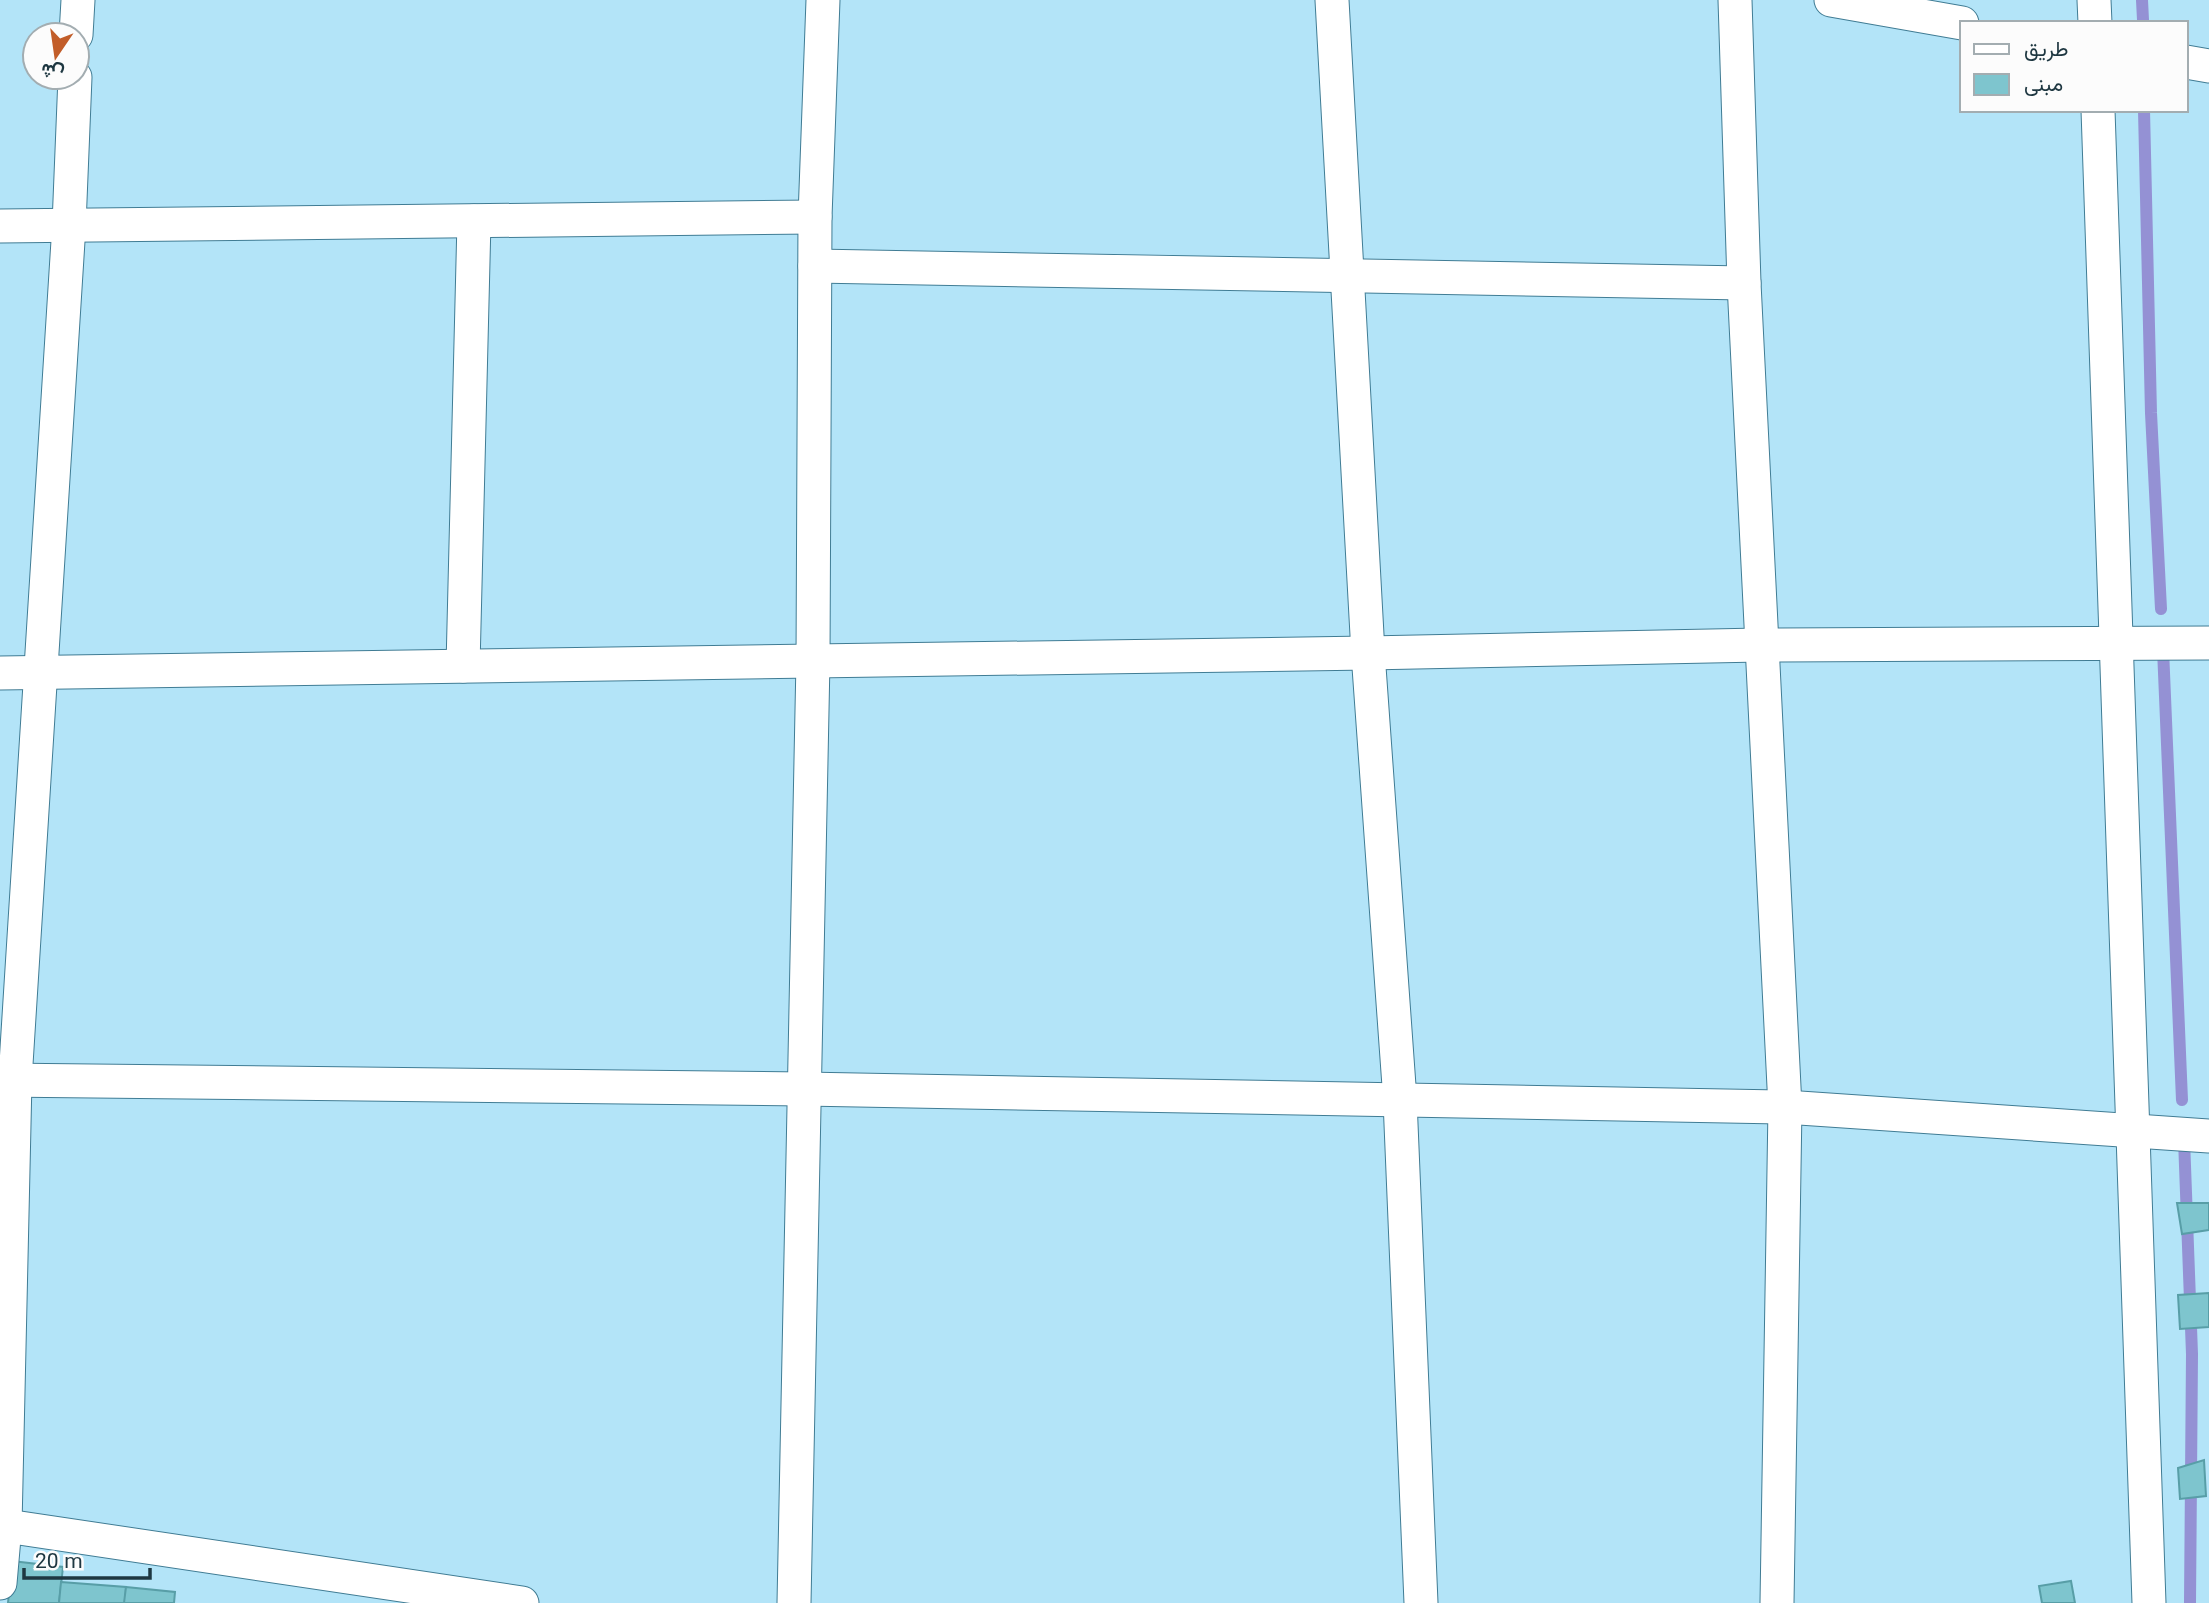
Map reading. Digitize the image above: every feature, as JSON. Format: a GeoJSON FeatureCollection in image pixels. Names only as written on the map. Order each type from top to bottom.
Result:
{"type":"FeatureCollection","features":[{"type":"Feature","properties":{"kind":"street"},"geometry":{"type":"LineString","coordinates":[[77,21],[78,0]]}},
{"type":"Feature","properties":{"kind":"street"},"geometry":{"type":"LineString","coordinates":[[794,1603],[813,661],[815,217],[823,0]]}},
{"type":"Feature","properties":{"kind":"street"},"geometry":{"type":"LineString","coordinates":[[1332,0],[1368,653],[1401,1100],[1421,1603]]}},
{"type":"Feature","properties":{"kind":"street"},"geometry":{"type":"LineString","coordinates":[[1735,0],[1760,645],[1785,1107],[1777,1603]]}},
{"type":"Feature","properties":{"kind":"street"},"geometry":{"type":"LineString","coordinates":[[1830,0],[1960,23]]}},
{"type":"Feature","properties":{"kind":"street"},"geometry":{"type":"LineString","coordinates":[[2094,0],[2095,21]]}},
{"type":"Feature","properties":{"kind":"street"},"geometry":{"type":"LineString","coordinates":[[2188,62],[2209,66]]}},
{"type":"Feature","properties":{"kind":"street"},"geometry":{"type":"LineString","coordinates":[[0,1583],[3,1525],[7,1080],[40,673],[69,225],[74,91]]}},
{"type":"Feature","properties":{"kind":"street"},"geometry":{"type":"LineString","coordinates":[[2098,112],[2149,1603]]}},
{"type":"Feature","properties":{"kind":"street"},"geometry":{"type":"LineString","coordinates":[[0,226],[815,217]]}},
{"type":"Feature","properties":{"kind":"street"},"geometry":{"type":"LineString","coordinates":[[463,666],[474,221]]}},
{"type":"Feature","properties":{"kind":"street"},"geometry":{"type":"LineString","coordinates":[[815,266],[1744,283]]}},
{"type":"Feature","properties":{"kind":"street"},"geometry":{"type":"LineString","coordinates":[[0,673],[1760,645],[2209,643]]}},
{"type":"Feature","properties":{"kind":"street"},"geometry":{"type":"LineString","coordinates":[[7,1080],[804,1089],[1785,1107],[2134,1133],[2209,1136]]}},
{"type":"Feature","properties":{"kind":"street"},"geometry":{"type":"LineString","coordinates":[[3,1525],[522,1603]]}},
{"type":"Feature","properties":{"kind":"building"},"geometry":{"type":"Polygon","coordinates":[[[2177,1203],[2209,1203],[2209,1230],[2182,1234],[2177,1203]]]}},
{"type":"Feature","properties":{"kind":"building"},"geometry":{"type":"Polygon","coordinates":[[[2209,1293],[2209,1327],[2180,1329],[2178,1295],[2209,1293]]]}},
{"type":"Feature","properties":{"kind":"building"},"geometry":{"type":"Polygon","coordinates":[[[2204,1460],[2206,1496],[2180,1499],[2178,1468],[2204,1460]]]}},
{"type":"Feature","properties":{"kind":"building"},"geometry":{"type":"Polygon","coordinates":[[[12,1561],[63,1567],[59,1603],[8,1603],[12,1561]]]}},
{"type":"Feature","properties":{"kind":"building"},"geometry":{"type":"Polygon","coordinates":[[[2071,1581],[2075,1603],[2042,1603],[2039,1586],[2071,1581]]]}},
{"type":"Feature","properties":{"kind":"building"},"geometry":{"type":"Polygon","coordinates":[[[61,1582],[126,1587],[125,1603],[59,1603],[61,1582]]]}},
{"type":"Feature","properties":{"kind":"building"},"geometry":{"type":"Polygon","coordinates":[[[126,1587],[175,1592],[174,1603],[124,1603],[126,1587]]]}},
{"type":"Feature","properties":{"kind":"waterway"},"geometry":{"type":"LineString","coordinates":[[2142,0],[2143,20]]}},
{"type":"Feature","properties":{"kind":"waterway"},"geometry":{"type":"LineString","coordinates":[[2144,112],[2151,413],[2161,609]]}},
{"type":"Feature","properties":{"kind":"waterway"},"geometry":{"type":"LineString","coordinates":[[2163,649],[2182,1100]]}},
{"type":"Feature","properties":{"kind":"waterway"},"geometry":{"type":"LineString","coordinates":[[2184,1139],[2192,1354],[2190,1603]]}}]}
